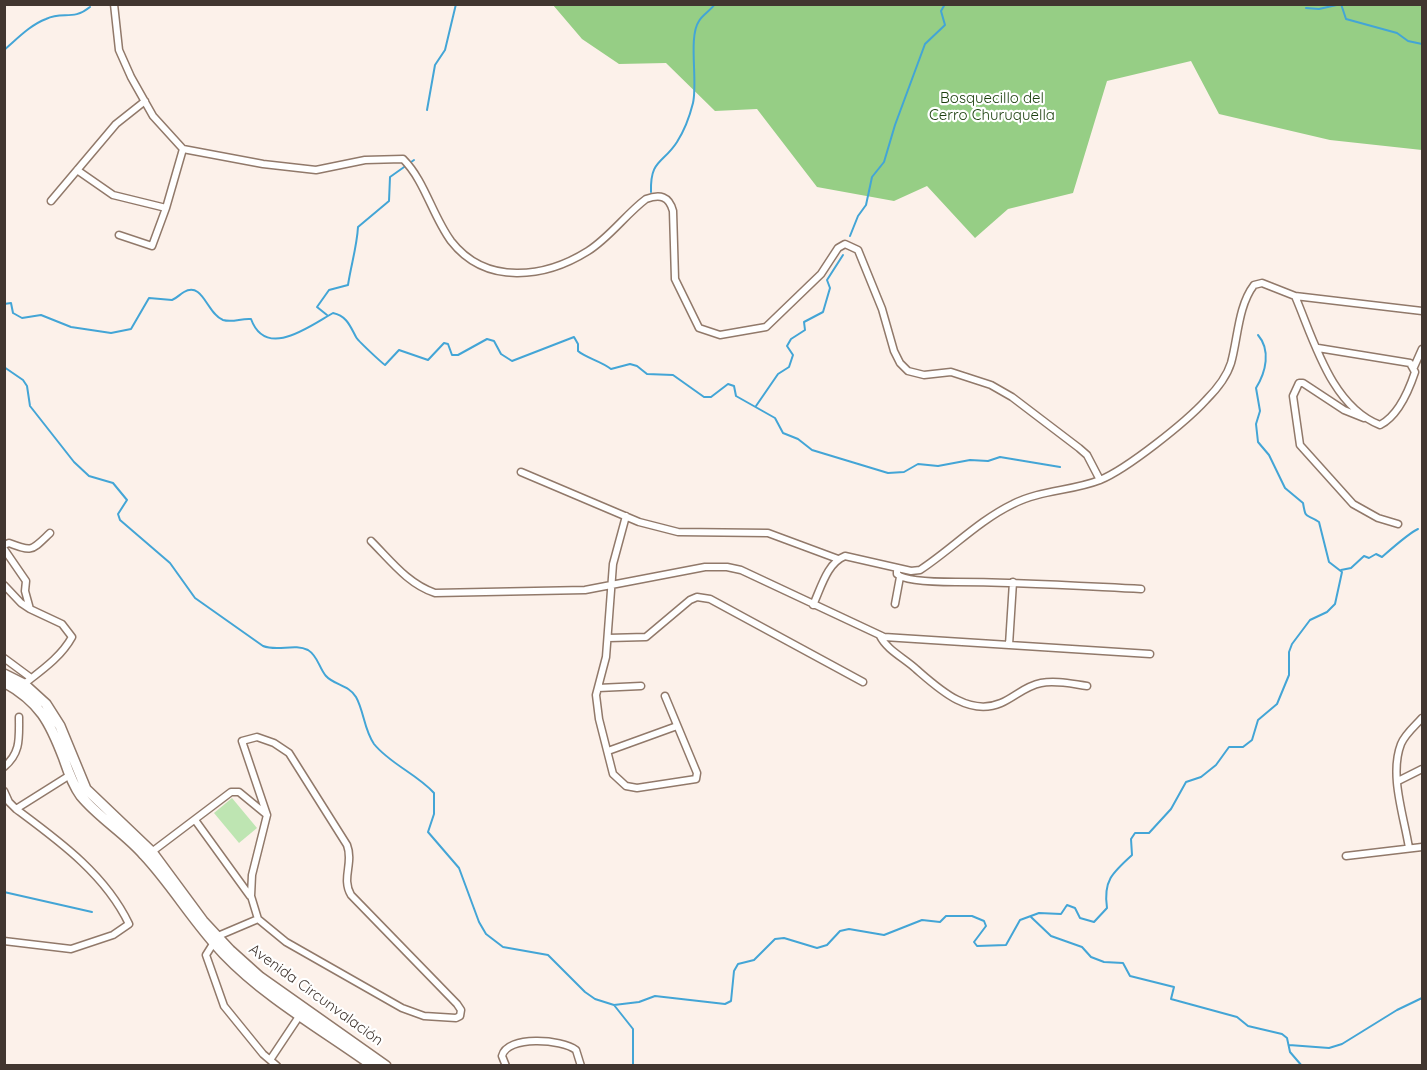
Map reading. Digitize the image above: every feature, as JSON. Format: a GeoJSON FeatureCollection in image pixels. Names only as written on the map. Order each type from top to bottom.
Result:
{"type":"FeatureCollection","features":[{"type":"Feature","properties":{"kind":"main road","name":"Avenida Circunvalación"},"geometry":{"type":"LineString","coordinates":[[4,674],[27,681],[46,704],[60,726],[86,789],[149,854],[215,939],[255,983],[373,1065]]}},
{"type":"Feature","properties":{"kind":"main road","name":"Avenida Circunvalación"},"geometry":{"type":"LineString","coordinates":[[4,682],[19,690],[40,709],[53,729],[70,775],[80,794],[95,811],[149,854]]}},
{"type":"Feature","properties":{"kind":"main road","name":"Avenida Circunvalación"},"geometry":{"type":"LineString","coordinates":[[215,939],[260,977],[386,1065]]}},
{"type":"Feature","properties":{"kind":"street"},"geometry":{"type":"LineString","coordinates":[[114,4],[119,50],[145,102],[170,137],[183,149],[263,164],[316,170],[365,160],[403,159],[415,171],[434,214],[452,242],[467,257],[495,272],[529,274],[588,251],[646,199],[657,195],[665,197],[673,211],[674,269],[678,285],[699,328],[720,335],[766,327],[821,274],[838,248],[844,244],[852,245],[858,250],[882,309],[894,351],[900,363],[908,371],[924,375],[959,373],[1002,390],[1079,448],[1087,456],[1100,480]]}},
{"type":"Feature","properties":{"kind":"street"},"geometry":{"type":"LineString","coordinates":[[51,201],[116,124],[145,102]]}},
{"type":"Feature","properties":{"kind":"street"},"geometry":{"type":"LineString","coordinates":[[119,235],[152,246],[183,149]]}},
{"type":"Feature","properties":{"kind":"street"},"geometry":{"type":"LineString","coordinates":[[77,170],[114,195],[166,208]]}},
{"type":"Feature","properties":{"kind":"street"},"geometry":{"type":"LineString","coordinates":[[813,605],[831,568],[838,559],[845,556],[897,568],[920,570],[984,521],[1013,504],[1034,495],[1100,480],[1116,471],[1179,425],[1206,400],[1231,365],[1236,334],[1254,285],[1262,283],[1295,296],[1422,311]]}},
{"type":"Feature","properties":{"kind":"street"},"geometry":{"type":"LineString","coordinates":[[1295,296],[1344,399],[1367,418]]}},
{"type":"Feature","properties":{"kind":"street"},"geometry":{"type":"LineString","coordinates":[[1318,348],[1410,363],[1414,367]]}},
{"type":"Feature","properties":{"kind":"street"},"geometry":{"type":"LineString","coordinates":[[1398,524],[1378,518],[1353,504],[1300,445],[1293,396],[1295,387],[1303,383],[1352,415],[1380,424],[1388,421],[1410,388],[1415,372],[1414,367],[1422,349]]}},
{"type":"Feature","properties":{"kind":"street"},"geometry":{"type":"LineString","coordinates":[[521,472],[626,516],[678,532],[768,533],[838,559]]}},
{"type":"Feature","properties":{"kind":"street"},"geometry":{"type":"LineString","coordinates":[[626,516],[613,564],[608,638],[596,705],[613,774],[626,786],[637,788],[692,782],[696,779],[697,773],[665,696]]}},
{"type":"Feature","properties":{"kind":"street"},"geometry":{"type":"LineString","coordinates":[[30,609],[25,591],[26,581],[4,547],[9,543],[27,551],[33,550],[50,533]]}},
{"type":"Feature","properties":{"kind":"street"},"geometry":{"type":"LineString","coordinates":[[371,541],[407,577],[423,589],[435,593],[585,590],[705,567],[727,567],[741,570],[879,635],[896,640],[1150,654]]}},
{"type":"Feature","properties":{"kind":"street"},"geometry":{"type":"LineString","coordinates":[[895,604],[900,577],[897,568]]}},
{"type":"Feature","properties":{"kind":"street"},"geometry":{"type":"LineString","coordinates":[[900,577],[947,582],[1013,582],[1141,589]]}},
{"type":"Feature","properties":{"kind":"street"},"geometry":{"type":"LineString","coordinates":[[1009,645],[1013,582]]}},
{"type":"Feature","properties":{"kind":"street"},"geometry":{"type":"LineString","coordinates":[[4,585],[21,603],[62,624],[72,637],[67,647],[53,662],[27,681],[4,658]]}},
{"type":"Feature","properties":{"kind":"street"},"geometry":{"type":"LineString","coordinates":[[608,638],[646,637],[690,600],[697,597],[710,599],[863,682]]}},
{"type":"Feature","properties":{"kind":"street"},"geometry":{"type":"LineString","coordinates":[[879,635],[889,648],[901,655],[947,696],[968,704],[990,706],[1001,703],[1029,687],[1042,683],[1087,686]]}},
{"type":"Feature","properties":{"kind":"street"},"geometry":{"type":"LineString","coordinates":[[598,688],[641,686]]}},
{"type":"Feature","properties":{"kind":"street"},"geometry":{"type":"LineString","coordinates":[[4,767],[14,759],[19,748],[19,717]]}},
{"type":"Feature","properties":{"kind":"street"},"geometry":{"type":"LineString","coordinates":[[1409,848],[1398,781],[1401,744],[1422,718]]}},
{"type":"Feature","properties":{"kind":"street"},"geometry":{"type":"LineString","coordinates":[[608,751],[677,726]]}},
{"type":"Feature","properties":{"kind":"street"},"geometry":{"type":"LineString","coordinates":[[195,819],[251,896],[258,919],[286,942],[402,1008],[424,1016],[456,1018],[460,1016],[461,1010],[457,1004],[351,896],[345,880],[351,856],[347,845],[290,753],[257,737],[245,738],[242,741],[242,748],[267,815],[266,827],[252,875],[251,896]]}},
{"type":"Feature","properties":{"kind":"street"},"geometry":{"type":"LineString","coordinates":[[1398,781],[1422,770]]}},
{"type":"Feature","properties":{"kind":"street"},"geometry":{"type":"LineString","coordinates":[[16,808],[70,775]]}},
{"type":"Feature","properties":{"kind":"street"},"geometry":{"type":"LineString","coordinates":[[4,791],[9,802],[75,853],[121,909],[129,924],[112,935],[71,948],[4,941]]}},
{"type":"Feature","properties":{"kind":"street"},"geometry":{"type":"LineString","coordinates":[[149,854],[231,792],[239,792],[267,815]]}},
{"type":"Feature","properties":{"kind":"street"},"geometry":{"type":"LineString","coordinates":[[1346,856],[1422,847]]}},
{"type":"Feature","properties":{"kind":"street"},"geometry":{"type":"LineString","coordinates":[[258,919],[215,939],[206,955],[224,1006],[270,1060],[277,1065]]}},
{"type":"Feature","properties":{"kind":"street"},"geometry":{"type":"LineString","coordinates":[[270,1060],[301,1015]]}},
{"type":"Feature","properties":{"kind":"street"},"geometry":{"type":"LineString","coordinates":[[506,1065],[502,1056],[508,1046],[523,1042],[559,1042],[576,1050],[581,1065]]}},
{"type":"Feature","properties":{"kind":"green space","name":"Bosquecillo del Cerro Churuquella"},"geometry":{"type":"Polygon","coordinates":[[[553,5],[1422,5],[1422,150],[1330,140],[1219,114],[1191,61],[1107,81],[1073,193],[1008,209],[975,238],[927,186],[894,201],[817,187],[757,109],[715,111],[666,63],[619,64],[582,39],[553,5]]]}},
{"type":"Feature","properties":{"kind":"green space"},"geometry":{"type":"Polygon","coordinates":[[[232,798],[257,828],[239,843],[214,813],[232,798]]]}},
{"type":"Feature","properties":{"kind":"waterway"},"geometry":{"type":"LineString","coordinates":[[427,110],[435,65],[445,50],[456,4]]}},
{"type":"Feature","properties":{"kind":"waterway"},"geometry":{"type":"LineString","coordinates":[[651,192],[655,167],[677,142],[690,113],[694,94],[696,28],[700,19],[715,4]]}},
{"type":"Feature","properties":{"kind":"waterway"},"geometry":{"type":"LineString","coordinates":[[850,236],[858,216],[866,205],[872,177],[884,162],[925,44],[945,25],[941,11],[945,4]]}},
{"type":"Feature","properties":{"kind":"waterway"},"geometry":{"type":"LineString","coordinates":[[1306,8],[1319,9],[1341,4],[1346,19],[1397,33],[1408,41],[1422,44]]}},
{"type":"Feature","properties":{"kind":"waterway"},"geometry":{"type":"LineString","coordinates":[[4,50],[40,22],[52,17],[78,14],[90,7]]}},
{"type":"Feature","properties":{"kind":"waterway"},"geometry":{"type":"LineString","coordinates":[[327,315],[317,307],[329,290],[348,285],[358,227],[389,201],[390,177],[414,160]]}},
{"type":"Feature","properties":{"kind":"waterway"},"geometry":{"type":"LineString","coordinates":[[756,406],[778,374],[789,367],[793,355],[787,346],[791,339],[805,330],[804,322],[823,312],[830,288],[827,280],[843,255]]}},
{"type":"Feature","properties":{"kind":"waterway"},"geometry":{"type":"LineString","coordinates":[[4,304],[11,303],[13,313],[22,318],[41,315],[71,327],[111,333],[131,329],[149,298],[172,300],[190,290],[200,294],[213,312],[223,320],[251,319],[258,331],[267,337],[277,339],[301,331],[333,313],[338,314],[348,322],[356,337],[385,365],[399,350],[428,360],[444,343],[448,344],[452,355],[458,355],[487,339],[494,341],[501,354],[512,361],[574,337],[578,344],[578,351],[611,369],[630,364],[637,366],[647,374],[673,375],[704,397],[711,397],[728,384],[734,386],[736,396],[775,418],[783,433],[798,439],[812,450],[888,473],[904,472],[918,464],[938,466],[970,460],[988,461],[1000,457],[1060,467]]}},
{"type":"Feature","properties":{"kind":"waterway"},"geometry":{"type":"LineString","coordinates":[[4,367],[23,380],[27,386],[30,406],[74,462],[89,476],[113,483],[127,500],[118,514],[120,520],[170,563],[195,598],[263,646],[269,648],[297,647],[308,650],[314,655],[326,676],[353,693],[359,702],[368,733],[374,744],[434,793],[434,814],[428,832],[459,868],[479,922],[486,934],[503,947],[548,955],[585,992],[595,999],[614,1005],[639,1002],[655,996],[725,1004],[731,1001],[734,971],[738,964],[754,960],[775,939],[784,938],[817,948],[827,945],[840,931],[849,929],[884,935],[922,920],[940,922],[946,916],[972,916],[984,921],[986,926],[974,942],[977,946],[1006,945],[1020,920],[1039,913],[1061,914],[1067,905],[1075,908],[1080,918],[1094,922],[1107,908],[1106,891],[1110,878],[1132,855],[1131,839],[1135,833],[1149,833],[1171,809],[1186,782],[1201,777],[1216,765],[1229,747],[1243,747],[1252,740],[1258,720],[1277,704],[1289,675],[1289,652],[1292,644],[1310,620],[1327,612],[1335,604],[1342,572],[1329,562],[1319,522],[1307,516],[1303,503],[1285,488],[1269,455],[1258,442],[1256,424],[1260,411],[1256,388],[1266,361],[1265,347],[1258,335]]}},
{"type":"Feature","properties":{"kind":"waterway"},"geometry":{"type":"LineString","coordinates":[[1341,570],[1351,568],[1364,556],[1369,558],[1376,554],[1382,557],[1418,529]]}},
{"type":"Feature","properties":{"kind":"waterway"},"geometry":{"type":"LineString","coordinates":[[4,892],[92,912]]}},
{"type":"Feature","properties":{"kind":"waterway"},"geometry":{"type":"LineString","coordinates":[[1031,917],[1051,936],[1082,947],[1091,957],[1104,962],[1123,963],[1130,976],[1174,987],[1171,999],[1237,1017],[1248,1026],[1282,1034],[1287,1038],[1290,1052],[1302,1066]]}},
{"type":"Feature","properties":{"kind":"waterway"},"geometry":{"type":"LineString","coordinates":[[1289,1045],[1329,1048],[1342,1044],[1397,1010],[1422,998]]}},
{"type":"Feature","properties":{"kind":"waterway"},"geometry":{"type":"LineString","coordinates":[[614,1005],[633,1029],[633,1066]]}}]}
